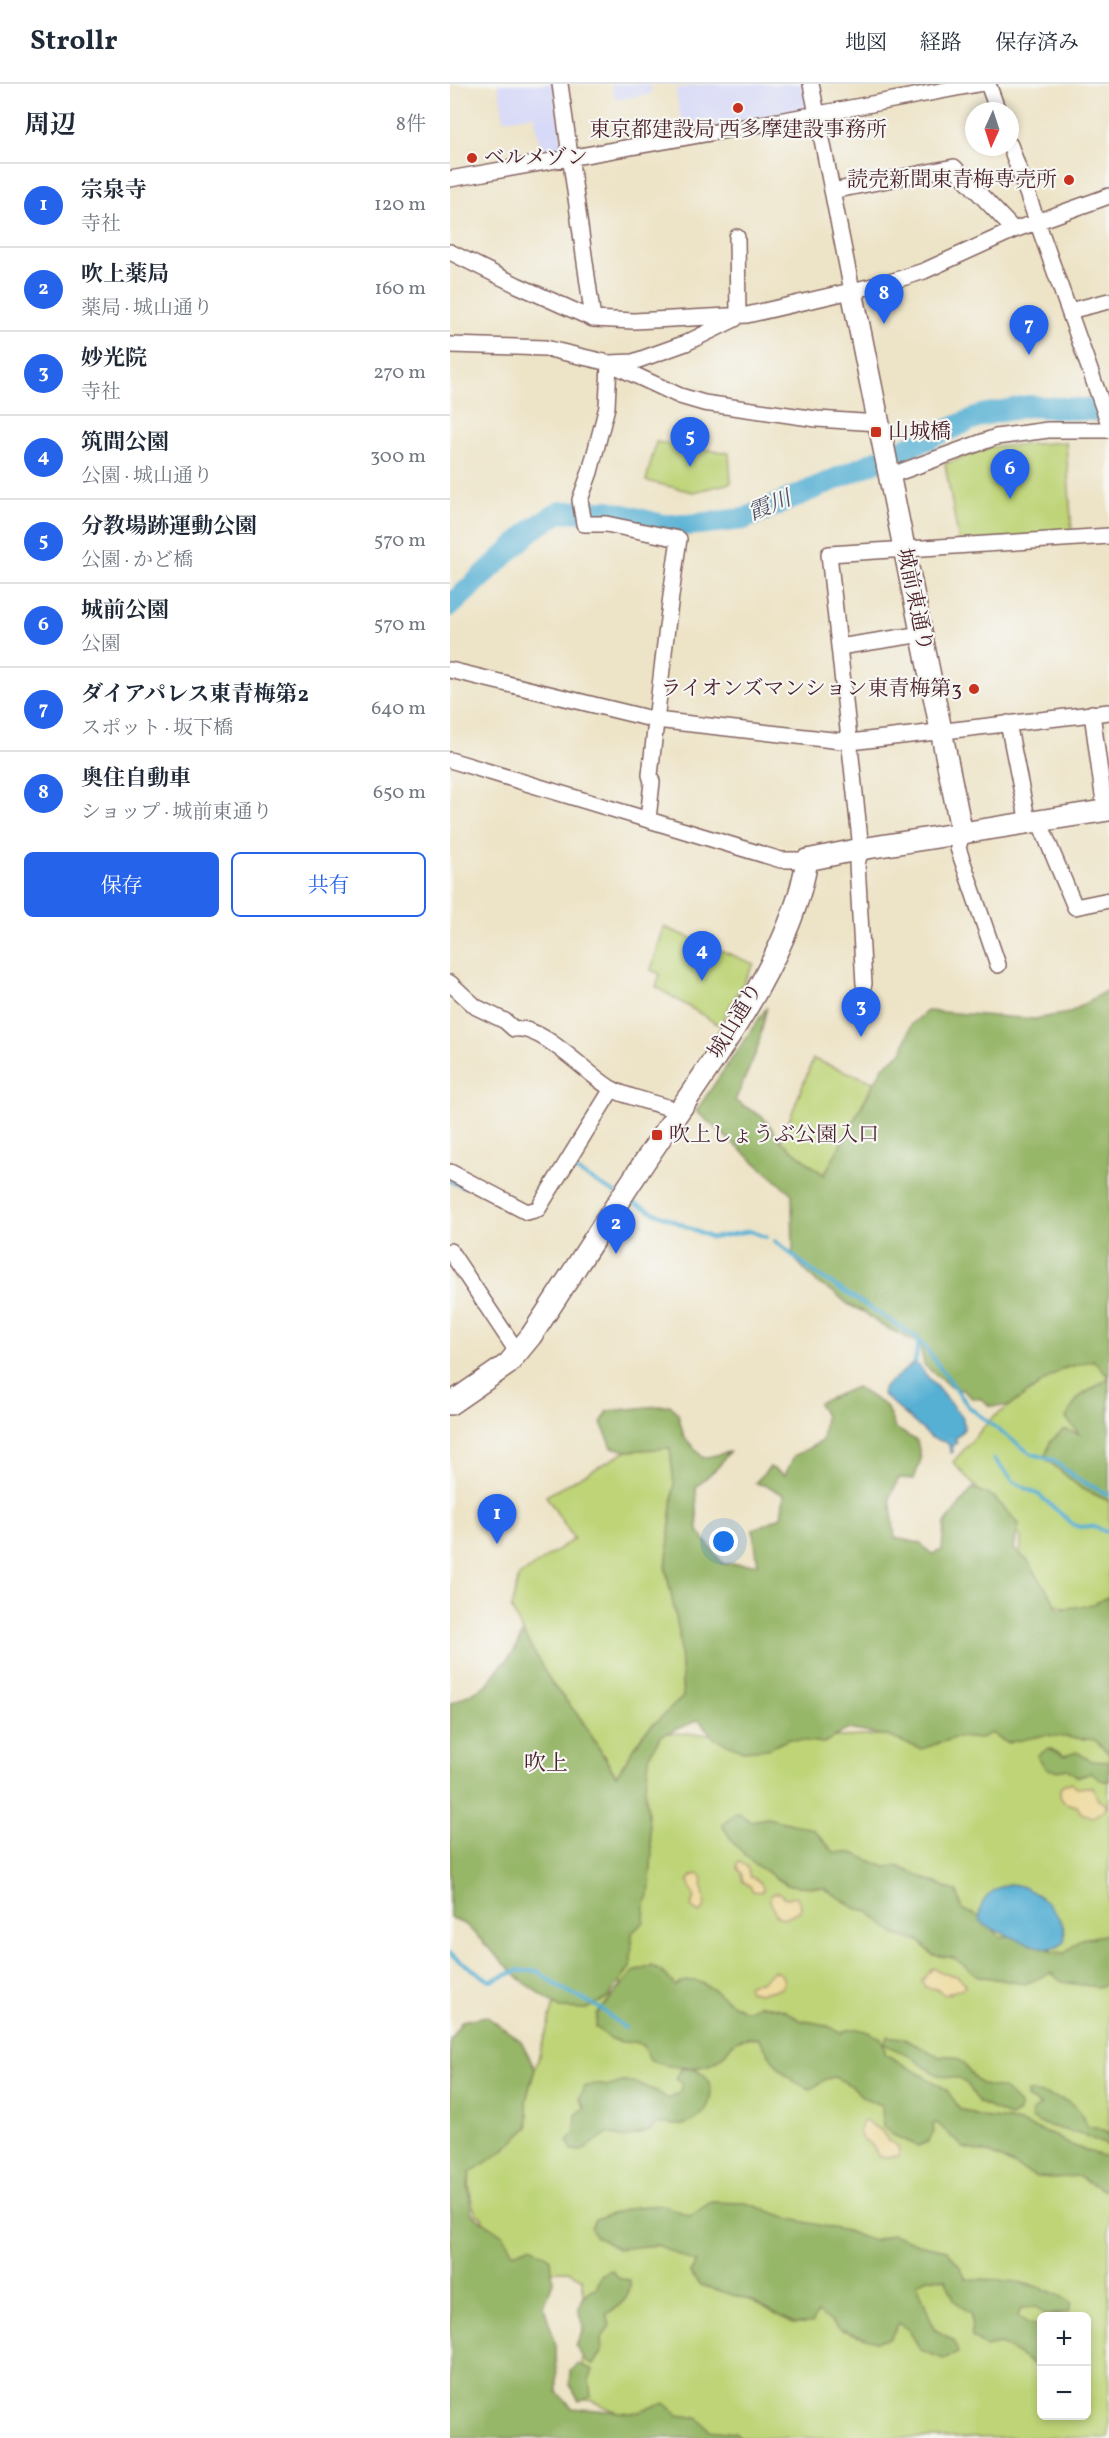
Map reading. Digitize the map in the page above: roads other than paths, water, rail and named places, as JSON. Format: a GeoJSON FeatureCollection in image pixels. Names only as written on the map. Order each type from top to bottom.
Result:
{"type":"FeatureCollection","features":[{"type":"Feature","properties":{"kind":"street"},"geometry":{"type":"LineString","coordinates":[[560,84],[593,319]]}},
{"type":"Feature","properties":{"kind":"street"},"geometry":{"type":"LineString","coordinates":[[811,84],[889,474],[996,437],[1048,430],[1109,430]]}},
{"type":"Feature","properties":{"kind":"street"},"geometry":{"type":"LineString","coordinates":[[450,178],[978,84]]}},
{"type":"Feature","properties":{"kind":"street"},"geometry":{"type":"LineString","coordinates":[[988,84],[995,102]]}},
{"type":"Feature","properties":{"kind":"street"},"geometry":{"type":"LineString","coordinates":[[1014,156],[1109,424]]}},
{"type":"Feature","properties":{"kind":"street"},"geometry":{"type":"LineString","coordinates":[[832,191],[954,167],[1014,230]]}},
{"type":"Feature","properties":{"kind":"street"},"geometry":{"type":"LineString","coordinates":[[450,252],[593,319],[634,321],[742,315],[852,291],[924,271],[1014,230],[1109,196]]}},
{"type":"Feature","properties":{"kind":"street"},"geometry":{"type":"LineString","coordinates":[[737,237],[742,315]]}},
{"type":"Feature","properties":{"kind":"street"},"geometry":{"type":"LineString","coordinates":[[1069,311],[1109,301]]}},
{"type":"Feature","properties":{"kind":"street"},"geometry":{"type":"LineString","coordinates":[[609,363],[633,362],[650,357],[686,343],[742,315]]}},
{"type":"Feature","properties":{"kind":"street"},"geometry":{"type":"LineString","coordinates":[[450,345],[545,348],[609,363],[680,396],[704,403],[817,419],[878,423]]}},
{"type":"Feature","properties":{"kind":"street"},"geometry":{"type":"LineString","coordinates":[[609,363],[607,407],[580,500],[584,524],[606,524],[679,538],[656,720],[648,819]]}},
{"type":"Feature","properties":{"kind":"street","name":"城前東通り"},"geometry":{"type":"LineString","coordinates":[[889,474],[962,834]]}},
{"type":"Feature","properties":{"kind":"street"},"geometry":{"type":"LineString","coordinates":[[864,984],[857,864],[861,849],[829,554],[1109,536]]}},
{"type":"Feature","properties":{"kind":"street"},"geometry":{"type":"LineString","coordinates":[[840,647],[922,634]]}},
{"type":"Feature","properties":{"kind":"street"},"geometry":{"type":"LineString","coordinates":[[450,670],[656,720],[850,742],[1109,712]]}},
{"type":"Feature","properties":{"kind":"street"},"geometry":{"type":"LineString","coordinates":[[450,760],[781,860],[807,861],[861,849],[1107,810],[1092,713]]}},
{"type":"Feature","properties":{"kind":"street"},"geometry":{"type":"LineString","coordinates":[[1008,723],[1034,822],[1075,907],[1109,900]]}},
{"type":"Feature","properties":{"kind":"street"},"geometry":{"type":"LineString","coordinates":[[962,834],[958,848],[998,965]]}},
{"type":"Feature","properties":{"kind":"street","name":"城山通り"},"geometry":{"type":"LineString","coordinates":[[450,1404],[508,1364],[518,1353],[737,1024],[771,962],[804,880],[807,861]]}},
{"type":"Feature","properties":{"kind":"street"},"geometry":{"type":"LineString","coordinates":[[450,983],[476,1007],[505,1021],[514,1029],[522,1028],[548,1041],[612,1089],[679,1111]]}},
{"type":"Feature","properties":{"kind":"street"},"geometry":{"type":"LineString","coordinates":[[450,1172],[527,1212],[538,1209],[612,1089]]}},
{"type":"Feature","properties":{"kind":"street"},"geometry":{"type":"LineString","coordinates":[[450,1251],[518,1353]]}},
{"type":"Feature","properties":{"kind":"water"},"geometry":{"type":"Polygon","coordinates":[[[915,1362],[963,1418],[964,1429],[955,1439],[957,1442],[952,1446],[953,1452],[951,1453],[948,1443],[932,1438],[882,1394],[884,1387],[915,1362]]]}},
{"type":"Feature","properties":{"kind":"water"},"geometry":{"type":"Polygon","coordinates":[[[1009,1884],[1023,1887],[1049,1905],[1064,1929],[1065,1939],[1059,1946],[1047,1948],[1034,1945],[986,1926],[980,1920],[981,1907],[987,1897],[997,1889],[1009,1884]]]}},
{"type":"Feature","properties":{"kind":"waterway","name":"霞川"},"geometry":{"type":"LineString","coordinates":[[450,606],[534,528],[560,512],[608,511],[662,525],[688,525],[744,519],[982,415],[1028,406],[1109,411]]}},
{"type":"Feature","properties":{"kind":"waterway"},"geometry":{"type":"LineString","coordinates":[[570,1170],[571,1168],[615,1193]]}},
{"type":"Feature","properties":{"kind":"waterway"},"geometry":{"type":"LineString","coordinates":[[450,1181],[463,1187]]}},
{"type":"Feature","properties":{"kind":"waterway"},"geometry":{"type":"LineString","coordinates":[[631,1202],[712,1238],[750,1231],[766,1237]]}},
{"type":"Feature","properties":{"kind":"waterway"},"geometry":{"type":"LineString","coordinates":[[775,1241],[812,1271],[919,1339],[969,1407],[989,1423],[1030,1453],[1053,1460],[1076,1478],[1109,1495]]}},
{"type":"Feature","properties":{"kind":"waterway"},"geometry":{"type":"LineString","coordinates":[[915,1362],[919,1339]]}},
{"type":"Feature","properties":{"kind":"waterway"},"geometry":{"type":"LineString","coordinates":[[994,1459],[1014,1482],[1039,1495],[1074,1525],[1092,1526],[1109,1533]]}},
{"type":"Feature","properties":{"kind":"waterway"},"geometry":{"type":"LineString","coordinates":[[450,1954],[490,1981],[517,1971],[538,1971],[559,1987],[600,2008],[625,2028]]}},
{"type":"Feature","properties":{"kind":"place","name":"東京都建設局 西多摩建設事務所"},"geometry":{"type":"Point","coordinates":[738,108]}},
{"type":"Feature","properties":{"kind":"place","name":"ベルメゾン"},"geometry":{"type":"Point","coordinates":[472,158]}},
{"type":"Feature","properties":{"kind":"place","name":"読売新聞東青梅専売所"},"geometry":{"type":"Point","coordinates":[1069,180]}},
{"type":"Feature","properties":{"kind":"place","name":"奥住自動車"},"geometry":{"type":"Point","coordinates":[884,324]}},
{"type":"Feature","properties":{"kind":"place","name":"ダイアパレス東青梅第2"},"geometry":{"type":"Point","coordinates":[1029,355]}},
{"type":"Feature","properties":{"kind":"place","name":"山城橋"},"geometry":{"type":"Point","coordinates":[876,432]}},
{"type":"Feature","properties":{"kind":"place","name":"分教場跡運動公園"},"geometry":{"type":"Point","coordinates":[690,467]}},
{"type":"Feature","properties":{"kind":"place","name":"城前公園"},"geometry":{"type":"Point","coordinates":[1010,499]}},
{"type":"Feature","properties":{"kind":"place","name":"ライオンズマンション東青梅第3"},"geometry":{"type":"Point","coordinates":[974,689]}},
{"type":"Feature","properties":{"kind":"place","name":"筑間公園"},"geometry":{"type":"Point","coordinates":[702,981]}},
{"type":"Feature","properties":{"kind":"place","name":"妙光院"},"geometry":{"type":"Point","coordinates":[861,1037]}},
{"type":"Feature","properties":{"kind":"place","name":"吹上しょうぶ公園入口"},"geometry":{"type":"Point","coordinates":[657,1135]}},
{"type":"Feature","properties":{"kind":"place","name":"吹上薬局"},"geometry":{"type":"Point","coordinates":[616,1254]}},
{"type":"Feature","properties":{"kind":"place","name":"宗泉寺"},"geometry":{"type":"Point","coordinates":[497,1544]}},
{"type":"Feature","properties":{"kind":"district","name":"吹上"},"geometry":{"type":"Point","coordinates":[546,1764]}}]}
